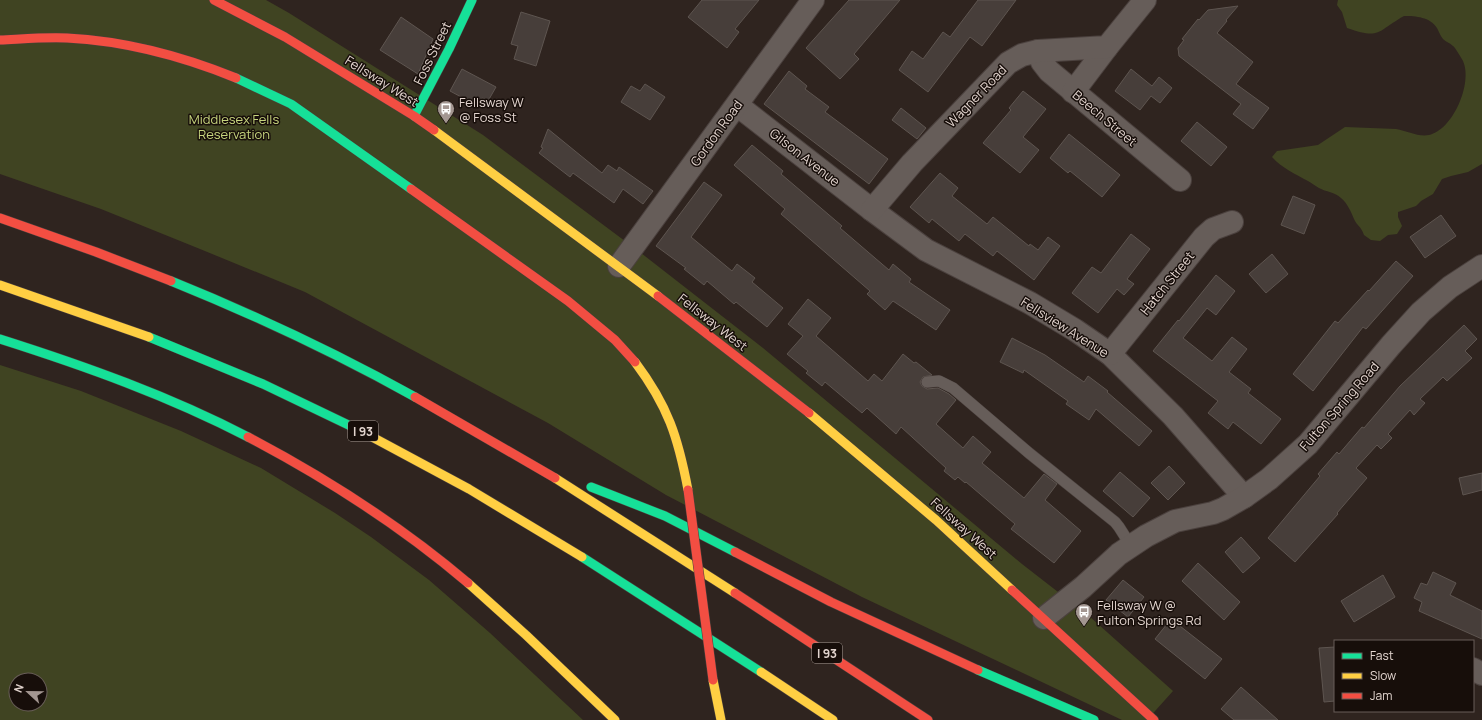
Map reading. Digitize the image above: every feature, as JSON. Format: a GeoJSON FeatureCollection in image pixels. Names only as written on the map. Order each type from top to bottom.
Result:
{"type":"FeatureCollection","features":[{"type":"Feature","properties":{"kind":"main road","name":"Fellsway West"},"geometry":{"type":"LineString","coordinates":[[214,0],[285,37],[414,116],[619,266],[788,396],[936,520],[1154,720]]}},
{"type":"Feature","properties":{"kind":"main road","name":"Foss Street"},"geometry":{"type":"LineString","coordinates":[[414,116],[472,0]]}},
{"type":"Feature","properties":{"kind":"main road"},"geometry":{"type":"LineString","coordinates":[[0,40],[76,39],[144,49],[171,55],[207,66],[256,85],[291,104],[568,301],[595,322],[618,343],[642,370],[660,399],[668,414],[684,462],[713,680],[721,720]]}},
{"type":"Feature","properties":{"kind":"main road","name":"I 93"},"geometry":{"type":"LineString","coordinates":[[0,218],[127,263],[255,317],[376,376],[436,408],[533,464],[667,547],[928,720]]}},
{"type":"Feature","properties":{"kind":"main road","name":"I 93"},"geometry":{"type":"LineString","coordinates":[[0,286],[107,321],[177,348],[295,398],[401,451],[474,492],[584,558],[833,720]]}},
{"type":"Feature","properties":{"kind":"main road"},"geometry":{"type":"LineString","coordinates":[[0,339],[152,393],[209,418],[270,448],[326,480],[434,555],[513,624],[615,720]]}},
{"type":"Feature","properties":{"kind":"main road"},"geometry":{"type":"LineString","coordinates":[[533,464],[665,516],[838,606],[957,661],[1094,720]]}},
{"type":"Feature","properties":{"kind":"street","name":"Gordon Road"},"geometry":{"type":"LineString","coordinates":[[619,266],[813,0]]}},
{"type":"Feature","properties":{"kind":"street"},"geometry":{"type":"LineString","coordinates":[[1073,92],[1144,0]]}},
{"type":"Feature","properties":{"kind":"street","name":"Wagner Road"},"geometry":{"type":"LineString","coordinates":[[872,210],[912,163],[1008,63],[1022,55],[1038,51],[1107,47]]}},
{"type":"Feature","properties":{"kind":"street","name":"Beech Street"},"geometry":{"type":"LineString","coordinates":[[1038,51],[1042,62],[1049,71],[1180,180]]}},
{"type":"Feature","properties":{"kind":"street","name":"Gilson Avenue"},"geometry":{"type":"LineString","coordinates":[[737,105],[872,210]]}},
{"type":"Feature","properties":{"kind":"street","name":"Fellsview Avenue"},"geometry":{"type":"LineString","coordinates":[[872,210],[926,250],[1030,303],[1075,330],[1110,354],[1172,416],[1244,497]]}},
{"type":"Feature","properties":{"kind":"street","name":"Hatch Street"},"geometry":{"type":"LineString","coordinates":[[1110,354],[1204,237],[1213,229],[1232,222]]}},
{"type":"Feature","properties":{"kind":"street","name":"Fulton Spring Road"},"geometry":{"type":"LineString","coordinates":[[1044,618],[1083,587],[1119,554],[1146,536],[1175,521],[1214,513],[1244,497],[1269,479],[1308,444],[1391,345],[1421,312],[1450,286],[1482,266]]}},
{"type":"Feature","properties":{"kind":"lane"},"geometry":{"type":"LineString","coordinates":[[927,382],[939,381],[953,388],[1029,453],[1115,522],[1131,546]]}},
{"type":"Feature","properties":{"kind":"green space","name":"Middlesex Fells Reservation"},"geometry":{"type":"Polygon","coordinates":[[[0,0],[266,0],[289,13],[483,135],[641,253],[763,348],[1022,564],[1089,616],[1173,691],[1147,720],[1122,720],[862,597],[666,495],[548,423],[305,292],[101,209],[0,174],[0,0]]]}},
{"type":"Feature","properties":{"kind":"green space"},"geometry":{"type":"Polygon","coordinates":[[[1338,0],[1482,0],[1482,164],[1468,172],[1442,179],[1433,194],[1421,201],[1416,206],[1398,212],[1398,217],[1402,226],[1397,234],[1388,235],[1380,241],[1371,240],[1364,235],[1347,205],[1339,196],[1319,188],[1280,164],[1272,157],[1277,151],[1318,145],[1345,127],[1396,129],[1417,135],[1429,135],[1438,131],[1453,115],[1459,104],[1463,93],[1465,70],[1463,61],[1455,48],[1443,39],[1431,21],[1418,17],[1404,16],[1378,32],[1358,32],[1347,28],[1342,12],[1337,5],[1338,0]]]}},
{"type":"Feature","properties":{"kind":"green space"},"geometry":{"type":"Polygon","coordinates":[[[0,365],[81,391],[181,431],[261,468],[335,513],[371,537],[429,580],[490,633],[583,720],[0,720],[0,365]]]}},
{"type":"Feature","properties":{"kind":"building"},"geometry":{"type":"Polygon","coordinates":[[[702,0],[759,0],[735,29],[739,32],[727,48],[688,17],[702,0]]]}},
{"type":"Feature","properties":{"kind":"building"},"geometry":{"type":"Polygon","coordinates":[[[849,0],[900,0],[854,54],[859,59],[840,79],[806,48],[849,0]]]}},
{"type":"Feature","properties":{"kind":"building"},"geometry":{"type":"Polygon","coordinates":[[[978,0],[1016,0],[982,46],[970,37],[928,92],[899,70],[912,51],[923,59],[943,32],[950,37],[978,0]]]}},
{"type":"Feature","properties":{"kind":"building"},"geometry":{"type":"Polygon","coordinates":[[[1238,6],[1217,33],[1253,62],[1236,84],[1269,108],[1253,129],[1233,114],[1241,104],[1179,56],[1178,48],[1184,40],[1182,39],[1198,19],[1199,20],[1208,10],[1238,6]]]}},
{"type":"Feature","properties":{"kind":"building"},"geometry":{"type":"Polygon","coordinates":[[[521,12],[550,21],[536,66],[514,59],[518,46],[511,44],[521,12]]]}},
{"type":"Feature","properties":{"kind":"building"},"geometry":{"type":"Polygon","coordinates":[[[401,17],[433,39],[418,74],[380,50],[401,17]]]}},
{"type":"Feature","properties":{"kind":"building"},"geometry":{"type":"Polygon","coordinates":[[[462,69],[496,87],[488,101],[482,98],[478,106],[450,91],[462,69]]]}},
{"type":"Feature","properties":{"kind":"building"},"geometry":{"type":"Polygon","coordinates":[[[1131,69],[1152,86],[1159,77],[1172,88],[1160,103],[1151,96],[1140,110],[1115,91],[1131,69]]]}},
{"type":"Feature","properties":{"kind":"building"},"geometry":{"type":"Polygon","coordinates":[[[789,71],[807,86],[805,89],[829,107],[825,112],[888,159],[869,184],[764,104],[789,71]]]}},
{"type":"Feature","properties":{"kind":"building"},"geometry":{"type":"Polygon","coordinates":[[[645,84],[665,97],[650,120],[621,102],[631,86],[640,91],[645,84]]]}},
{"type":"Feature","properties":{"kind":"building"},"geometry":{"type":"Polygon","coordinates":[[[1023,91],[1046,109],[1023,137],[1039,150],[1020,173],[983,143],[1011,110],[1009,108],[1023,91]]]}},
{"type":"Feature","properties":{"kind":"building"},"geometry":{"type":"Polygon","coordinates":[[[901,108],[926,128],[917,139],[892,120],[901,108]]]}},
{"type":"Feature","properties":{"kind":"building"},"geometry":{"type":"Polygon","coordinates":[[[1197,122],[1227,147],[1211,166],[1181,141],[1197,122]]]}},
{"type":"Feature","properties":{"kind":"building"},"geometry":{"type":"Polygon","coordinates":[[[548,129],[602,173],[608,165],[617,171],[619,167],[653,191],[643,204],[623,189],[614,203],[573,173],[570,177],[539,153],[543,148],[541,147],[548,129]]]}},
{"type":"Feature","properties":{"kind":"building"},"geometry":{"type":"Polygon","coordinates":[[[1069,134],[1120,175],[1102,197],[1070,171],[1068,173],[1050,158],[1069,134]]]}},
{"type":"Feature","properties":{"kind":"building"},"geometry":{"type":"Polygon","coordinates":[[[752,145],[783,171],[781,174],[842,226],[840,228],[889,270],[893,264],[911,279],[909,282],[950,310],[936,330],[893,301],[885,310],[867,294],[870,291],[781,214],[785,209],[734,165],[752,145]]]}},
{"type":"Feature","properties":{"kind":"building"},"geometry":{"type":"Polygon","coordinates":[[[940,173],[958,188],[952,196],[987,224],[993,217],[1029,246],[1030,244],[1038,250],[1048,237],[1060,246],[1034,280],[997,251],[993,256],[965,234],[959,241],[932,219],[929,223],[910,207],[940,173]]]}},
{"type":"Feature","properties":{"kind":"building"},"geometry":{"type":"Polygon","coordinates":[[[704,182],[722,195],[691,237],[732,271],[737,264],[755,278],[752,282],[783,308],[767,327],[736,302],[734,304],[707,281],[704,285],[684,269],[686,268],[656,246],[704,182]]]}},
{"type":"Feature","properties":{"kind":"building"},"geometry":{"type":"Polygon","coordinates":[[[1293,196],[1315,205],[1304,234],[1281,225],[1293,196]]]}},
{"type":"Feature","properties":{"kind":"building"},"geometry":{"type":"Polygon","coordinates":[[[1441,215],[1456,236],[1425,258],[1410,237],[1441,215]]]}},
{"type":"Feature","properties":{"kind":"building"},"geometry":{"type":"Polygon","coordinates":[[[1131,234],[1150,249],[1127,279],[1134,284],[1124,295],[1117,289],[1098,313],[1072,293],[1092,267],[1101,273],[1131,234]]]}},
{"type":"Feature","properties":{"kind":"building"},"geometry":{"type":"Polygon","coordinates":[[[1272,254],[1288,274],[1266,293],[1249,274],[1272,254]]]}},
{"type":"Feature","properties":{"kind":"building"},"geometry":{"type":"Polygon","coordinates":[[[1396,261],[1413,276],[1366,329],[1363,327],[1313,391],[1293,374],[1335,321],[1338,323],[1396,261]]]}},
{"type":"Feature","properties":{"kind":"building"},"geometry":{"type":"Polygon","coordinates":[[[1216,275],[1235,291],[1216,315],[1207,308],[1183,338],[1212,361],[1232,337],[1247,349],[1229,372],[1251,389],[1248,393],[1281,419],[1261,444],[1233,422],[1228,429],[1208,413],[1218,401],[1153,351],[1216,275]]]}},
{"type":"Feature","properties":{"kind":"building"},"geometry":{"type":"Polygon","coordinates":[[[808,299],[831,318],[816,336],[868,381],[874,374],[882,381],[903,354],[932,375],[923,377],[920,382],[922,386],[927,389],[938,388],[956,400],[936,424],[963,448],[973,436],[991,452],[982,463],[1024,498],[1044,474],[1057,484],[1045,500],[1081,531],[1054,563],[1011,529],[1015,524],[966,482],[965,483],[958,477],[955,480],[944,471],[946,468],[901,427],[896,434],[867,408],[862,413],[825,382],[822,386],[806,373],[808,371],[787,354],[803,336],[788,324],[808,299]]]}},
{"type":"Feature","properties":{"kind":"building"},"geometry":{"type":"Polygon","coordinates":[[[1464,325],[1477,339],[1465,351],[1472,358],[1447,381],[1443,377],[1420,399],[1425,403],[1414,415],[1410,410],[1388,434],[1392,438],[1381,449],[1377,445],[1356,468],[1367,478],[1337,513],[1338,514],[1295,562],[1268,538],[1320,476],[1318,474],[1337,452],[1339,454],[1362,427],[1364,428],[1400,386],[1464,325]]]}},
{"type":"Feature","properties":{"kind":"building"},"geometry":{"type":"Polygon","coordinates":[[[1012,338],[1045,355],[1084,382],[1088,376],[1108,391],[1107,392],[1152,431],[1139,446],[1096,409],[1089,420],[1066,404],[1068,401],[1024,370],[1023,373],[1000,362],[1012,338]]]}},
{"type":"Feature","properties":{"kind":"building"},"geometry":{"type":"Polygon","coordinates":[[[1169,466],[1185,483],[1168,500],[1151,483],[1169,466]]]}},
{"type":"Feature","properties":{"kind":"building"},"geometry":{"type":"Polygon","coordinates":[[[1120,472],[1150,498],[1133,517],[1103,491],[1120,472]]]}},
{"type":"Feature","properties":{"kind":"building"},"geometry":{"type":"Polygon","coordinates":[[[1482,473],[1482,490],[1463,495],[1459,478],[1482,473]]]}},
{"type":"Feature","properties":{"kind":"building"},"geometry":{"type":"Polygon","coordinates":[[[1241,537],[1260,558],[1243,573],[1225,552],[1241,537]]]}},
{"type":"Feature","properties":{"kind":"building"},"geometry":{"type":"Polygon","coordinates":[[[1198,563],[1240,602],[1224,620],[1182,581],[1198,563]]]}},
{"type":"Feature","properties":{"kind":"building"},"geometry":{"type":"Polygon","coordinates":[[[1433,572],[1456,583],[1450,595],[1482,611],[1482,639],[1419,611],[1422,602],[1414,598],[1421,583],[1427,585],[1433,572]]]}},
{"type":"Feature","properties":{"kind":"building"},"geometry":{"type":"Polygon","coordinates":[[[1383,575],[1395,597],[1354,622],[1341,601],[1383,575]]]}},
{"type":"Feature","properties":{"kind":"building"},"geometry":{"type":"Polygon","coordinates":[[[1123,580],[1144,597],[1128,617],[1106,600],[1123,580]]]}},
{"type":"Feature","properties":{"kind":"building"},"geometry":{"type":"Polygon","coordinates":[[[1171,619],[1222,659],[1205,679],[1155,639],[1171,619]]]}},
{"type":"Feature","properties":{"kind":"building"},"geometry":{"type":"Polygon","coordinates":[[[1334,647],[1334,701],[1324,702],[1319,648],[1334,647]]]}},
{"type":"Feature","properties":{"kind":"building"},"geometry":{"type":"Polygon","coordinates":[[[1241,687],[1278,720],[1234,720],[1221,709],[1241,687]]]}},
{"type":"Feature","properties":{"kind":"traffic: fast"},"geometry":{"type":"LineString","coordinates":[[414,116],[449,49],[472,0]]}},
{"type":"Feature","properties":{"kind":"traffic: fast"},"geometry":{"type":"LineString","coordinates":[[236,78],[291,104],[411,189]]}},
{"type":"Feature","properties":{"kind":"traffic: fast"},"geometry":{"type":"LineString","coordinates":[[171,281],[295,335],[415,397]]}},
{"type":"Feature","properties":{"kind":"traffic: fast"},"geometry":{"type":"LineString","coordinates":[[149,337],[263,384],[361,431]]}},
{"type":"Feature","properties":{"kind":"traffic: fast"},"geometry":{"type":"LineString","coordinates":[[0,339],[95,371],[157,395],[248,437]]}},
{"type":"Feature","properties":{"kind":"traffic: fast"},"geometry":{"type":"LineString","coordinates":[[591,487],[665,516],[735,552]]}},
{"type":"Feature","properties":{"kind":"traffic: fast"},"geometry":{"type":"LineString","coordinates":[[582,557],[761,672]]}},
{"type":"Feature","properties":{"kind":"traffic: fast"},"geometry":{"type":"LineString","coordinates":[[978,670],[1094,720]]}},
{"type":"Feature","properties":{"kind":"traffic: slow"},"geometry":{"type":"LineString","coordinates":[[434,130],[658,296]]}},
{"type":"Feature","properties":{"kind":"traffic: slow"},"geometry":{"type":"LineString","coordinates":[[0,285],[149,337]]}},
{"type":"Feature","properties":{"kind":"traffic: slow"},"geometry":{"type":"LineString","coordinates":[[635,362],[656,393],[664,408],[676,438],[688,490]]}},
{"type":"Feature","properties":{"kind":"traffic: slow"},"geometry":{"type":"LineString","coordinates":[[809,413],[936,520],[1012,590]]}},
{"type":"Feature","properties":{"kind":"traffic: slow"},"geometry":{"type":"LineString","coordinates":[[361,431],[469,489],[582,557]]}},
{"type":"Feature","properties":{"kind":"traffic: slow"},"geometry":{"type":"LineString","coordinates":[[555,478],[735,593]]}},
{"type":"Feature","properties":{"kind":"traffic: slow"},"geometry":{"type":"LineString","coordinates":[[468,583],[526,635],[615,720]]}},
{"type":"Feature","properties":{"kind":"traffic: slow"},"geometry":{"type":"LineString","coordinates":[[761,672],[833,720]]}},
{"type":"Feature","properties":{"kind":"traffic: slow"},"geometry":{"type":"LineString","coordinates":[[713,680],[721,720]]}},
{"type":"Feature","properties":{"kind":"traffic: jam"},"geometry":{"type":"LineString","coordinates":[[214,0],[285,37],[414,116],[434,130]]}},
{"type":"Feature","properties":{"kind":"traffic: jam"},"geometry":{"type":"LineString","coordinates":[[0,40],[59,38],[111,42],[174,56],[236,78]]}},
{"type":"Feature","properties":{"kind":"traffic: jam"},"geometry":{"type":"LineString","coordinates":[[411,189],[568,301],[615,340],[635,362]]}},
{"type":"Feature","properties":{"kind":"traffic: jam"},"geometry":{"type":"LineString","coordinates":[[0,218],[96,252],[171,281]]}},
{"type":"Feature","properties":{"kind":"traffic: jam"},"geometry":{"type":"LineString","coordinates":[[658,296],[809,413]]}},
{"type":"Feature","properties":{"kind":"traffic: jam"},"geometry":{"type":"LineString","coordinates":[[415,397],[555,478]]}},
{"type":"Feature","properties":{"kind":"traffic: jam"},"geometry":{"type":"LineString","coordinates":[[248,437],[306,469],[362,504],[443,562],[468,583]]}},
{"type":"Feature","properties":{"kind":"traffic: jam"},"geometry":{"type":"LineString","coordinates":[[688,490],[713,680]]}},
{"type":"Feature","properties":{"kind":"traffic: jam"},"geometry":{"type":"LineString","coordinates":[[735,552],[831,602],[978,670]]}},
{"type":"Feature","properties":{"kind":"traffic: jam"},"geometry":{"type":"LineString","coordinates":[[1012,590],[1154,720]]}},
{"type":"Feature","properties":{"kind":"traffic: jam"},"geometry":{"type":"LineString","coordinates":[[735,593],[928,720]]}},
{"type":"Feature","properties":{"kind":"place","name":"Fellsway W @ Foss St"},"geometry":{"type":"Point","coordinates":[446,124]}},
{"type":"Feature","properties":{"kind":"place","name":"Fellsway W @ Fulton Springs Rd"},"geometry":{"type":"Point","coordinates":[1084,627]}}]}
